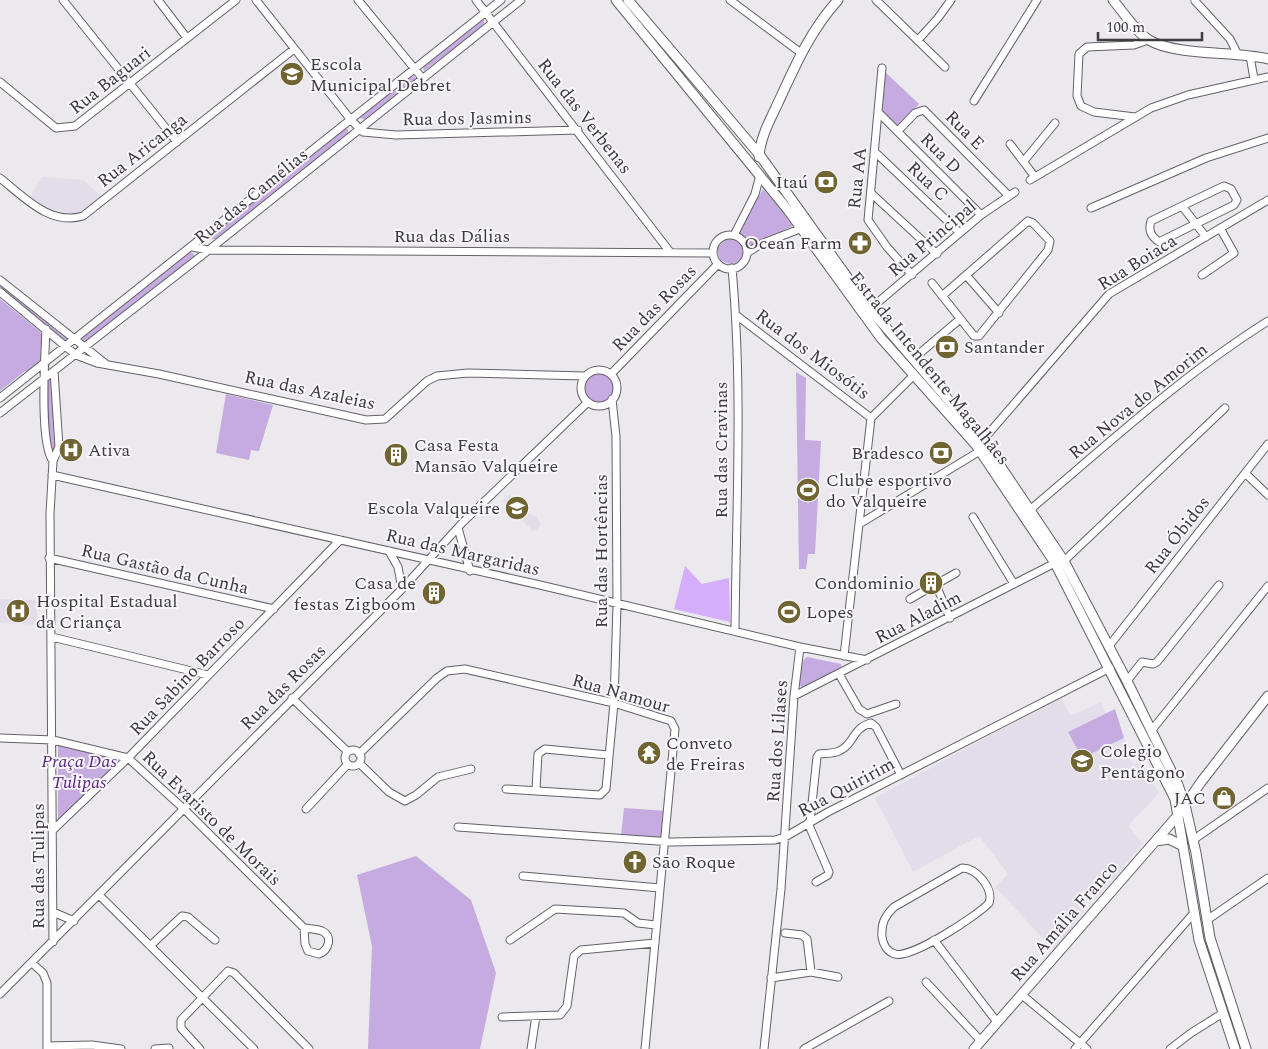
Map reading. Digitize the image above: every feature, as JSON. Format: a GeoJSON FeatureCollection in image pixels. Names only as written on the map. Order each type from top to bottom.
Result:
{"type":"FeatureCollection","features":[{"type":"Feature","properties":{"kind":"main road","name":"Estrada Intendente Magalhães"},"geometry":{"type":"LineString","coordinates":[[616,0],[656,52],[760,175],[873,328],[980,451],[1059,562],[1168,782],[1179,814],[1193,914],[1202,951],[1235,1049]]}},
{"type":"Feature","properties":{"kind":"main road","name":"Estrada Intendente Magalhães"},"geometry":{"type":"LineString","coordinates":[[628,0],[649,28],[759,154],[870,309],[982,440],[1031,510],[1128,681],[1178,785],[1193,840],[1215,955],[1246,1049]]}},
{"type":"Feature","properties":{"kind":"main road"},"geometry":{"type":"LineString","coordinates":[[760,175],[759,154],[770,120],[801,53],[815,29],[838,0]]}},
{"type":"Feature","properties":{"kind":"main road"},"geometry":{"type":"LineString","coordinates":[[1113,0],[1148,40],[1172,48],[1268,59]]}},
{"type":"Feature","properties":{"kind":"main road","name":"Rua Amália Franco"},"geometry":{"type":"LineString","coordinates":[[974,1049],[1179,814],[1197,787],[1268,696]]}},
{"type":"Feature","properties":{"kind":"main road"},"geometry":{"type":"LineString","coordinates":[[1178,785],[1197,787]]}},
{"type":"Feature","properties":{"kind":"main road"},"geometry":{"type":"LineString","coordinates":[[1155,841],[1169,839],[1183,846]]}},
{"type":"Feature","properties":{"kind":"street"},"geometry":{"type":"LineString","coordinates":[[63,0],[176,142]]}},
{"type":"Feature","properties":{"kind":"street"},"geometry":{"type":"LineString","coordinates":[[158,0],[187,38]]}},
{"type":"Feature","properties":{"kind":"street","name":"Rua Baguari"},"geometry":{"type":"LineString","coordinates":[[0,82],[45,120],[60,129],[75,126],[236,0]]}},
{"type":"Feature","properties":{"kind":"street"},"geometry":{"type":"LineString","coordinates":[[256,0],[358,128]]}},
{"type":"Feature","properties":{"kind":"street"},"geometry":{"type":"LineString","coordinates":[[358,0],[423,79]]}},
{"type":"Feature","properties":{"kind":"street","name":"Rua das Verbenas"},"geometry":{"type":"LineString","coordinates":[[476,0],[578,130],[670,252]]}},
{"type":"Feature","properties":{"kind":"street","name":"Rua das Camélias"},"geometry":{"type":"LineString","coordinates":[[0,398],[501,0]]}},
{"type":"Feature","properties":{"kind":"street","name":"Rua das Camélias"},"geometry":{"type":"LineString","coordinates":[[0,413],[85,348],[520,0]]}},
{"type":"Feature","properties":{"kind":"street"},"geometry":{"type":"LineString","coordinates":[[730,0],[801,53]]}},
{"type":"Feature","properties":{"kind":"street"},"geometry":{"type":"LineString","coordinates":[[876,0],[945,68]]}},
{"type":"Feature","properties":{"kind":"street"},"geometry":{"type":"LineString","coordinates":[[918,40],[951,0]]}},
{"type":"Feature","properties":{"kind":"street"},"geometry":{"type":"LineString","coordinates":[[974,101],[1037,0]]}},
{"type":"Feature","properties":{"kind":"street"},"geometry":{"type":"LineString","coordinates":[[1195,1],[1230,39],[1238,55]]}},
{"type":"Feature","properties":{"kind":"street"},"geometry":{"type":"LineString","coordinates":[[1135,117],[1094,112],[1081,106],[1077,96],[1079,54],[1086,47],[1134,46],[1148,40]]}},
{"type":"Feature","properties":{"kind":"street","name":"Rua Aricanga"},"geometry":{"type":"LineString","coordinates":[[0,178],[43,212],[73,219],[83,216],[294,49]]}},
{"type":"Feature","properties":{"kind":"street"},"geometry":{"type":"LineString","coordinates":[[1250,56],[1254,80]]}},
{"type":"Feature","properties":{"kind":"street","name":"Rua AA"},"geometry":{"type":"LineString","coordinates":[[882,68],[868,213],[870,225],[912,275]]}},
{"type":"Feature","properties":{"kind":"street"},"geometry":{"type":"LineString","coordinates":[[1010,144],[1024,161],[1033,179],[1150,108],[1188,95],[1268,77]]}},
{"type":"Feature","properties":{"kind":"street","name":"Rua E"},"geometry":{"type":"LineString","coordinates":[[898,131],[915,112],[924,110],[1012,194]]}},
{"type":"Feature","properties":{"kind":"street","name":"Rua D"},"geometry":{"type":"LineString","coordinates":[[878,112],[981,215]]}},
{"type":"Feature","properties":{"kind":"street"},"geometry":{"type":"LineString","coordinates":[[1024,161],[1055,123]]}},
{"type":"Feature","properties":{"kind":"street","name":"Rua dos Jasmins"},"geometry":{"type":"LineString","coordinates":[[358,128],[370,134],[396,135],[578,130]]}},
{"type":"Feature","properties":{"kind":"street"},"geometry":{"type":"LineString","coordinates":[[1091,208],[1206,158],[1268,138]]}},
{"type":"Feature","properties":{"kind":"street","name":"Rua C"},"geometry":{"type":"LineString","coordinates":[[875,152],[960,233]]}},
{"type":"Feature","properties":{"kind":"street"},"geometry":{"type":"LineString","coordinates":[[734,235],[755,194],[760,175]]}},
{"type":"Feature","properties":{"kind":"street"},"geometry":{"type":"LineString","coordinates":[[1224,186],[1231,189],[1237,200],[1234,205],[1197,224],[1159,242],[1152,237],[1148,228],[1150,221],[1224,186]]}},
{"type":"Feature","properties":{"kind":"street"},"geometry":{"type":"LineString","coordinates":[[871,193],[937,254]]}},
{"type":"Feature","properties":{"kind":"street","name":"Rua Principal"},"geometry":{"type":"LineString","coordinates":[[870,309],[981,215],[1012,194]]}},
{"type":"Feature","properties":{"kind":"street","name":"Rua Boiaca"},"geometry":{"type":"LineString","coordinates":[[982,440],[1103,299],[1268,200]]}},
{"type":"Feature","properties":{"kind":"street"},"geometry":{"type":"LineString","coordinates":[[1182,206],[1206,237]]}},
{"type":"Feature","properties":{"kind":"street"},"geometry":{"type":"LineString","coordinates":[[747,254],[745,244],[734,235],[721,237],[715,244],[713,253],[718,264],[732,268],[740,265],[747,254],[761,244],[800,227],[804,216]]}},
{"type":"Feature","properties":{"kind":"street"},"geometry":{"type":"LineString","coordinates":[[932,284],[959,320],[977,337],[981,335],[1051,244],[1029,221],[942,296]]}},
{"type":"Feature","properties":{"kind":"street"},"geometry":{"type":"LineString","coordinates":[[1202,275],[1234,253],[1220,228]]}},
{"type":"Feature","properties":{"kind":"street","name":"Rua das Dálias"},"geometry":{"type":"LineString","coordinates":[[192,247],[208,250],[713,253]]}},
{"type":"Feature","properties":{"kind":"street","name":"Rua das Rosas"},"geometry":{"type":"LineString","coordinates":[[611,374],[718,264]]}},
{"type":"Feature","properties":{"kind":"street","name":"Rua das Cravinas"},"geometry":{"type":"LineString","coordinates":[[732,268],[736,315],[735,631]]}},
{"type":"Feature","properties":{"kind":"street"},"geometry":{"type":"LineString","coordinates":[[966,275],[998,312]]}},
{"type":"Feature","properties":{"kind":"street","name":"Rua das Azaleias"},"geometry":{"type":"LineString","coordinates":[[0,280],[106,364]]}},
{"type":"Feature","properties":{"kind":"street"},"geometry":{"type":"LineString","coordinates":[[8,298],[14,291]]}},
{"type":"Feature","properties":{"kind":"street"},"geometry":{"type":"LineString","coordinates":[[0,292],[76,355]]}},
{"type":"Feature","properties":{"kind":"street","name":"Rua dos Miosótis"},"geometry":{"type":"LineString","coordinates":[[736,315],[871,418]]}},
{"type":"Feature","properties":{"kind":"street"},"geometry":{"type":"LineString","coordinates":[[912,360],[959,320]]}},
{"type":"Feature","properties":{"kind":"street","name":"Rua Nova do Amorim"},"geometry":{"type":"LineString","coordinates":[[1031,510],[1199,367],[1268,321]]}},
{"type":"Feature","properties":{"kind":"street","name":"Rua das Tulipas"},"geometry":{"type":"LineString","coordinates":[[46,329],[44,379],[47,448],[53,461]]}},
{"type":"Feature","properties":{"kind":"street","name":"Rua das Azaleias"},"geometry":{"type":"LineString","coordinates":[[76,355],[90,361],[372,421],[384,419],[427,381],[437,376],[468,372],[585,376]]}},
{"type":"Feature","properties":{"kind":"street"},"geometry":{"type":"LineString","coordinates":[[597,370],[611,374],[617,389],[612,399],[601,406],[588,402],[581,392],[582,381],[585,376],[597,370]]}},
{"type":"Feature","properties":{"kind":"street","name":"Rua das Tulipas"},"geometry":{"type":"LineString","coordinates":[[53,942],[52,637],[49,558],[53,461],[60,447],[54,371]]}},
{"type":"Feature","properties":{"kind":"street"},"geometry":{"type":"LineString","coordinates":[[844,656],[861,523],[871,418],[914,375]]}},
{"type":"Feature","properties":{"kind":"street","name":"Rua das Hortências"},"geometry":{"type":"LineString","coordinates":[[536,789],[603,794],[606,789],[614,703],[617,605],[616,436],[612,399]]}},
{"type":"Feature","properties":{"kind":"street","name":"Rua das Rosas"},"geometry":{"type":"LineString","coordinates":[[0,994],[402,589],[458,528],[588,402]]}},
{"type":"Feature","properties":{"kind":"street","name":"Rua Aladim"},"geometry":{"type":"LineString","coordinates":[[794,696],[1059,562],[1225,408]]}},
{"type":"Feature","properties":{"kind":"street","name":"Rua Óbidos"},"geometry":{"type":"LineString","coordinates":[[1109,646],[1268,444]]}},
{"type":"Feature","properties":{"kind":"street"},"geometry":{"type":"LineString","coordinates":[[861,523],[980,451]]}},
{"type":"Feature","properties":{"kind":"street"},"geometry":{"type":"LineString","coordinates":[[1246,474],[1268,495]]}},
{"type":"Feature","properties":{"kind":"street","name":"Rua das Margaridas"},"geometry":{"type":"LineString","coordinates":[[52,476],[389,551],[470,571],[540,585],[617,605],[800,647],[868,660]]}},
{"type":"Feature","properties":{"kind":"street"},"geometry":{"type":"LineString","coordinates":[[973,517],[1014,584]]}},
{"type":"Feature","properties":{"kind":"street"},"geometry":{"type":"LineString","coordinates":[[458,528],[470,571]]}},
{"type":"Feature","properties":{"kind":"street","name":"Rua Sabino Barroso"},"geometry":{"type":"LineString","coordinates":[[53,830],[128,758],[340,540]]}},
{"type":"Feature","properties":{"kind":"street"},"geometry":{"type":"LineString","coordinates":[[389,551],[398,567],[402,589]]}},
{"type":"Feature","properties":{"kind":"street","name":"Rua Gastão da Cunha"},"geometry":{"type":"LineString","coordinates":[[49,558],[274,609]]}},
{"type":"Feature","properties":{"kind":"street"},"geometry":{"type":"LineString","coordinates":[[910,599],[956,573]]}},
{"type":"Feature","properties":{"kind":"street"},"geometry":{"type":"LineString","coordinates":[[936,585],[950,618]]}},
{"type":"Feature","properties":{"kind":"street"},"geometry":{"type":"LineString","coordinates":[[1128,681],[1142,662],[1154,664],[1157,662],[1218,586]]}},
{"type":"Feature","properties":{"kind":"street"},"geometry":{"type":"LineString","coordinates":[[1152,731],[1268,586]]}},
{"type":"Feature","properties":{"kind":"street"},"geometry":{"type":"LineString","coordinates":[[52,637],[208,675]]}},
{"type":"Feature","properties":{"kind":"street","name":"Rua dos Lilases"},"geometry":{"type":"LineString","coordinates":[[785,837],[794,696],[800,647]]}},
{"type":"Feature","properties":{"kind":"street","name":"Rua Quiririm"},"geometry":{"type":"LineString","coordinates":[[764,1049],[785,837],[1110,668]]}},
{"type":"Feature","properties":{"kind":"street","name":"Rua Namour"},"geometry":{"type":"LineString","coordinates":[[359,754],[437,678],[456,669],[465,669],[614,703],[665,718],[674,725],[665,842],[644,1049]]}},
{"type":"Feature","properties":{"kind":"street"},"geometry":{"type":"LineString","coordinates":[[839,674],[859,709],[867,714],[896,704]]}},
{"type":"Feature","properties":{"kind":"street"},"geometry":{"type":"LineString","coordinates":[[292,698],[348,752]]}},
{"type":"Feature","properties":{"kind":"street"},"geometry":{"type":"LineString","coordinates":[[816,882],[830,872],[809,823],[817,757],[819,754],[833,753],[845,748],[861,727],[872,723],[876,726],[901,775]]}},
{"type":"Feature","properties":{"kind":"street","name":"Rua Evaristo de Morais"},"geometry":{"type":"LineString","coordinates":[[0,738],[53,740],[128,758],[184,809],[304,928]]}},
{"type":"Feature","properties":{"kind":"street"},"geometry":{"type":"LineString","coordinates":[[506,789],[536,789],[538,754],[545,749],[608,755]]}},
{"type":"Feature","properties":{"kind":"street"},"geometry":{"type":"LineString","coordinates":[[359,763],[352,766],[348,764],[345,758],[348,752],[353,750],[359,754],[359,763],[389,792],[405,800],[438,777],[471,769]]}},
{"type":"Feature","properties":{"kind":"street"},"geometry":{"type":"LineString","coordinates":[[306,809],[348,764]]}},
{"type":"Feature","properties":{"kind":"street"},"geometry":{"type":"LineString","coordinates":[[1193,840],[1268,788]]}},
{"type":"Feature","properties":{"kind":"street"},"geometry":{"type":"LineString","coordinates":[[458,827],[665,842],[764,842],[785,837]]}},
{"type":"Feature","properties":{"kind":"street"},"geometry":{"type":"LineString","coordinates":[[962,868],[973,870],[988,891],[988,903],[934,940],[908,953],[894,954],[882,942],[883,920],[894,907],[954,871],[962,868]]}},
{"type":"Feature","properties":{"kind":"street"},"geometry":{"type":"LineString","coordinates":[[523,876],[660,888]]}},
{"type":"Feature","properties":{"kind":"street"},"geometry":{"type":"LineString","coordinates":[[1207,920],[1268,878]]}},
{"type":"Feature","properties":{"kind":"street"},"geometry":{"type":"LineString","coordinates":[[99,895],[200,998],[254,1049]]}},
{"type":"Feature","properties":{"kind":"street"},"geometry":{"type":"LineString","coordinates":[[510,940],[555,909],[624,913],[638,923],[656,925]]}},
{"type":"Feature","properties":{"kind":"street"},"geometry":{"type":"LineString","coordinates":[[53,912],[74,920]]}},
{"type":"Feature","properties":{"kind":"street"},"geometry":{"type":"LineString","coordinates":[[1078,1046],[1193,914]]}},
{"type":"Feature","properties":{"kind":"street"},"geometry":{"type":"LineString","coordinates":[[150,946],[182,916],[188,916],[215,940]]}},
{"type":"Feature","properties":{"kind":"street"},"geometry":{"type":"LineString","coordinates":[[785,933],[802,935],[807,939],[811,972]]}},
{"type":"Feature","properties":{"kind":"street"},"geometry":{"type":"LineString","coordinates":[[934,940],[997,1022]]}},
{"type":"Feature","properties":{"kind":"street"},"geometry":{"type":"LineString","coordinates":[[502,1017],[564,1013],[576,953],[586,949],[655,943]]}},
{"type":"Feature","properties":{"kind":"street"},"geometry":{"type":"LineString","coordinates":[[32,963],[43,973],[47,983],[47,1047],[92,1045],[121,1049]]}},
{"type":"Feature","properties":{"kind":"street"},"geometry":{"type":"LineString","coordinates":[[200,1049],[184,1032],[180,1024],[200,998],[225,973],[231,972],[309,1049]]}},
{"type":"Feature","properties":{"kind":"street"},"geometry":{"type":"LineString","coordinates":[[772,978],[811,972],[838,977]]}},
{"type":"Feature","properties":{"kind":"street"},"geometry":{"type":"LineString","coordinates":[[926,982],[980,1041]]}},
{"type":"Feature","properties":{"kind":"street"},"geometry":{"type":"LineString","coordinates":[[1022,994],[1078,1046],[1087,1049]]}},
{"type":"Feature","properties":{"kind":"street"},"geometry":{"type":"LineString","coordinates":[[804,1049],[889,1001]]}},
{"type":"Feature","properties":{"kind":"street"},"geometry":{"type":"LineString","coordinates":[[1170,1049],[1192,1032],[1223,1014]]}},
{"type":"Feature","properties":{"kind":"street"},"geometry":{"type":"LineString","coordinates":[[531,1049],[536,1016]]}},
{"type":"Feature","properties":{"kind":"street"},"geometry":{"type":"LineString","coordinates":[[155,1049],[169,1048]]}},
{"type":"Feature","properties":{"kind":"shaded area"},"geometry":{"type":"Polygon","coordinates":[[[42,177],[83,180],[104,199],[83,212],[74,214],[49,209],[29,199],[42,177]]]}},
{"type":"Feature","properties":{"kind":"shaded area","name":"Escola Valqueire"},"geometry":{"type":"Polygon","coordinates":[[[509,494],[531,515],[536,516],[541,525],[534,532],[503,501],[509,494]]]}},
{"type":"Feature","properties":{"kind":"shaded area"},"geometry":{"type":"Polygon","coordinates":[[[685,566],[702,584],[729,578],[730,622],[674,609],[685,566]]]}},
{"type":"Feature","properties":{"kind":"shaded area","name":"Hospital Estadual da Criança"},"geometry":{"type":"Polygon","coordinates":[[[0,599],[36,600],[38,625],[0,623],[0,599]]]}},
{"type":"Feature","properties":{"kind":"shaded area"},"geometry":{"type":"Polygon","coordinates":[[[1061,697],[1070,716],[1101,702],[1106,714],[1069,732],[1082,758],[1124,738],[1133,765],[1139,760],[1159,793],[1128,826],[1143,843],[1098,897],[1090,897],[1085,892],[1077,900],[1084,909],[1083,913],[1054,950],[995,887],[1008,874],[979,836],[913,872],[875,798],[1061,697]]]}},
{"type":"Feature","properties":{"kind":"green space"},"geometry":{"type":"Polygon","coordinates":[[[481,19],[484,20],[484,26],[424,71],[423,66],[481,19]]]}},
{"type":"Feature","properties":{"kind":"green space"},"geometry":{"type":"Polygon","coordinates":[[[884,71],[919,104],[897,127],[880,111],[884,71]]]}},
{"type":"Feature","properties":{"kind":"green space"},"geometry":{"type":"Polygon","coordinates":[[[410,76],[415,77],[415,82],[365,120],[360,118],[359,116],[410,76]]]}},
{"type":"Feature","properties":{"kind":"green space"},"geometry":{"type":"Polygon","coordinates":[[[344,128],[348,129],[348,133],[217,239],[212,239],[212,234],[344,128]]]}},
{"type":"Feature","properties":{"kind":"green space"},"geometry":{"type":"Polygon","coordinates":[[[763,189],[795,225],[754,244],[741,259],[732,265],[720,260],[717,249],[725,239],[735,236],[763,189]]]}},
{"type":"Feature","properties":{"kind":"green space"},"geometry":{"type":"Polygon","coordinates":[[[190,252],[194,254],[194,257],[87,344],[81,342],[83,337],[190,252]]]}},
{"type":"Feature","properties":{"kind":"green space"},"geometry":{"type":"Polygon","coordinates":[[[0,282],[68,336],[67,340],[65,342],[0,290],[0,282]]]}},
{"type":"Feature","properties":{"kind":"green space"},"geometry":{"type":"Polygon","coordinates":[[[0,299],[42,333],[41,363],[29,372],[25,371],[0,391],[0,299]]]}},
{"type":"Feature","properties":{"kind":"green space"},"geometry":{"type":"Polygon","coordinates":[[[598,371],[609,376],[614,387],[609,398],[598,403],[587,398],[582,387],[587,376],[598,371]]]}},
{"type":"Feature","properties":{"kind":"green space","name":"Clube esportivo do Valqueire"},"geometry":{"type":"Polygon","coordinates":[[[796,372],[806,378],[805,440],[821,441],[815,554],[808,554],[806,569],[799,569],[796,372]]]}},
{"type":"Feature","properties":{"kind":"green space"},"geometry":{"type":"Polygon","coordinates":[[[52,377],[57,450],[54,453],[49,451],[47,382],[52,377]]]}},
{"type":"Feature","properties":{"kind":"green space"},"geometry":{"type":"Polygon","coordinates":[[[226,394],[273,405],[259,451],[251,450],[249,460],[216,453],[226,394]]]}},
{"type":"Feature","properties":{"kind":"green space"},"geometry":{"type":"Polygon","coordinates":[[[807,657],[841,664],[842,668],[802,687],[799,685],[800,663],[807,657]]]}},
{"type":"Feature","properties":{"kind":"green space"},"geometry":{"type":"Polygon","coordinates":[[[1115,709],[1124,738],[1082,758],[1068,732],[1115,709]]]}},
{"type":"Feature","properties":{"kind":"green space","name":"Praça Das Tulipas"},"geometry":{"type":"Polygon","coordinates":[[[58,744],[122,761],[58,822],[58,744]]]}},
{"type":"Feature","properties":{"kind":"green space"},"geometry":{"type":"Polygon","coordinates":[[[624,808],[667,811],[662,845],[655,844],[658,839],[621,836],[624,808]]]}},
{"type":"Feature","properties":{"kind":"green space"},"geometry":{"type":"Polygon","coordinates":[[[416,856],[471,900],[496,973],[480,1049],[368,1049],[372,946],[357,875],[416,856]]]}},
{"type":"Feature","properties":{"kind":"place","name":"Escola Municipal Debret"},"geometry":{"type":"Point","coordinates":[292,74]}},
{"type":"Feature","properties":{"kind":"place","name":"Itaú"},"geometry":{"type":"Point","coordinates":[826,182]}},
{"type":"Feature","properties":{"kind":"place","name":"Ocean Farm"},"geometry":{"type":"Point","coordinates":[860,243]}},
{"type":"Feature","properties":{"kind":"place","name":"Santander"},"geometry":{"type":"Point","coordinates":[947,347]}},
{"type":"Feature","properties":{"kind":"place","name":"Ativa"},"geometry":{"type":"Point","coordinates":[71,450]}},
{"type":"Feature","properties":{"kind":"place","name":"Bradesco"},"geometry":{"type":"Point","coordinates":[941,453]}},
{"type":"Feature","properties":{"kind":"place","name":"Casa Festa Mansão Valqueire"},"geometry":{"type":"Point","coordinates":[396,455]}},
{"type":"Feature","properties":{"kind":"place","name":"Clube esportivo do Valqueire"},"geometry":{"type":"Point","coordinates":[808,490]}},
{"type":"Feature","properties":{"kind":"place","name":"Escola Valqueire"},"geometry":{"type":"Point","coordinates":[517,508]}},
{"type":"Feature","properties":{"kind":"place","name":"Condominio"},"geometry":{"type":"Point","coordinates":[931,583]}},
{"type":"Feature","properties":{"kind":"place","name":"Casa de festas Zigboom"},"geometry":{"type":"Point","coordinates":[434,593]}},
{"type":"Feature","properties":{"kind":"place","name":"Hospital Estadual da Criança"},"geometry":{"type":"Point","coordinates":[18,611]}},
{"type":"Feature","properties":{"kind":"place","name":"Lopes"},"geometry":{"type":"Point","coordinates":[789,612]}},
{"type":"Feature","properties":{"kind":"place","name":"Conveto de Freiras"},"geometry":{"type":"Point","coordinates":[649,753]}},
{"type":"Feature","properties":{"kind":"place","name":"Colegio Pentágono"},"geometry":{"type":"Point","coordinates":[1082,761]}},
{"type":"Feature","properties":{"kind":"place","name":"JAC"},"geometry":{"type":"Point","coordinates":[1224,798]}},
{"type":"Feature","properties":{"kind":"place","name":"São Roque"},"geometry":{"type":"Point","coordinates":[635,862]}}]}
